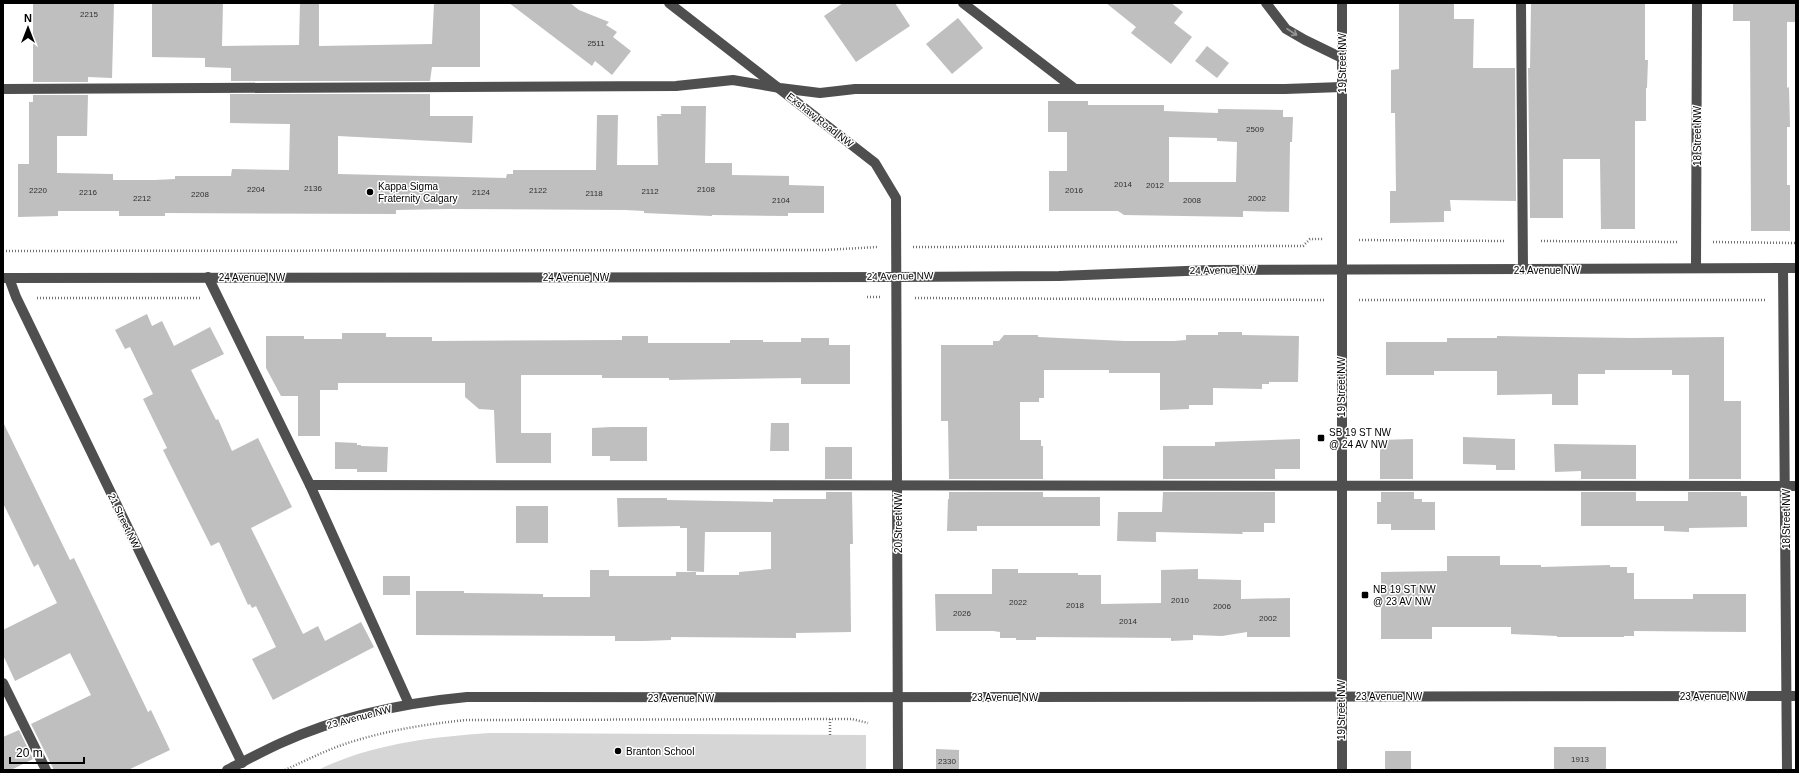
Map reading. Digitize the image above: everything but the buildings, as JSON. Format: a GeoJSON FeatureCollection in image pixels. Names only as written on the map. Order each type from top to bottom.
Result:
{"type":"FeatureCollection","features":[{"type":"Feature","properties":{"kind":"street","name":"Exshaw Road NW"},"geometry":{"type":"LineString","coordinates":[[669,3],[875,163],[896,198],[897,277]]}},
{"type":"Feature","properties":{"kind":"street"},"geometry":{"type":"LineString","coordinates":[[963,3],[1074,89]]}},
{"type":"Feature","properties":{"kind":"street"},"geometry":{"type":"LineString","coordinates":[[1266,3],[1286,29],[1342,58]]}},
{"type":"Feature","properties":{"kind":"street","name":"19 Street NW"},"geometry":{"type":"LineString","coordinates":[[1342,3],[1342,770]]}},
{"type":"Feature","properties":{"kind":"street"},"geometry":{"type":"LineString","coordinates":[[1521,3],[1523,270]]}},
{"type":"Feature","properties":{"kind":"street","name":"18 Street NW"},"geometry":{"type":"LineString","coordinates":[[1696,268],[1697,3]]}},
{"type":"Feature","properties":{"kind":"street"},"geometry":{"type":"LineString","coordinates":[[3,89],[676,86],[733,80],[820,93],[855,89],[1285,89],[1342,87]]}},
{"type":"Feature","properties":{"kind":"street","name":"18 Street NW"},"geometry":{"type":"LineString","coordinates":[[1783,268],[1791,486],[1791,696],[1787,770]]}},
{"type":"Feature","properties":{"kind":"street","name":"24 Avenue NW"},"geometry":{"type":"LineString","coordinates":[[6,278],[897,277],[1059,276],[1211,270],[1796,268]]}},
{"type":"Feature","properties":{"kind":"street"},"geometry":{"type":"LineString","coordinates":[[208,277],[310,485],[409,704]]}},
{"type":"Feature","properties":{"kind":"street","name":"20 Street NW"},"geometry":{"type":"LineString","coordinates":[[897,277],[898,770]]}},
{"type":"Feature","properties":{"kind":"street","name":"21 Street NW"},"geometry":{"type":"LineString","coordinates":[[6,278],[242,763]]}},
{"type":"Feature","properties":{"kind":"street"},"geometry":{"type":"LineString","coordinates":[[310,485],[1791,486]]}},
{"type":"Feature","properties":{"kind":"street"},"geometry":{"type":"LineString","coordinates":[[3,683],[46,770]]}},
{"type":"Feature","properties":{"kind":"street","name":"23 Avenue NW"},"geometry":{"type":"LineString","coordinates":[[227,770],[282,743],[323,726],[366,713],[409,704],[467,698],[1791,696]]}},
{"type":"Feature","properties":{"kind":"path"},"geometry":{"type":"LineString","coordinates":[[916,247],[1303,246],[1310,239]]}},
{"type":"Feature","properties":{"kind":"path"},"geometry":{"type":"LineString","coordinates":[[1721,242],[1796,243]]}},
{"type":"Feature","properties":{"kind":"path"},"geometry":{"type":"LineString","coordinates":[[3,251],[824,250],[877,247]]}},
{"type":"Feature","properties":{"kind":"path"},"geometry":{"type":"LineString","coordinates":[[922,298],[1308,300]]}},
{"type":"Feature","properties":{"kind":"path"},"geometry":{"type":"LineString","coordinates":[[1374,300],[1761,300]]}},
{"type":"Feature","properties":{"kind":"path"},"geometry":{"type":"LineString","coordinates":[[830,719],[830,735]]}},
{"type":"Feature","properties":{"kind":"path"},"geometry":{"type":"LineString","coordinates":[[285,770],[350,742],[425,724],[466,720],[852,719],[868,723]]}},
{"type":"Feature","properties":{"kind":"shaded area","name":"Branton School"},"geometry":{"type":"Polygon","coordinates":[[[489,733],[866,735],[866,770],[318,770],[359,754],[402,743],[489,733]]]}},
{"type":"Feature","properties":{"kind":"place","name":"Kappa Sigma Fraternity Calgary"},"geometry":{"type":"Point","coordinates":[370,192]}},
{"type":"Feature","properties":{"kind":"place","name":"SB 19 ST NW @ 24 AV NW"},"geometry":{"type":"Point","coordinates":[1321,438]}},
{"type":"Feature","properties":{"kind":"place","name":"NB 19 ST NW @ 23 AV NW"},"geometry":{"type":"Point","coordinates":[1365,595]}},
{"type":"Feature","properties":{"kind":"place","name":"Branton School"},"geometry":{"type":"Point","coordinates":[618,751]}}]}
